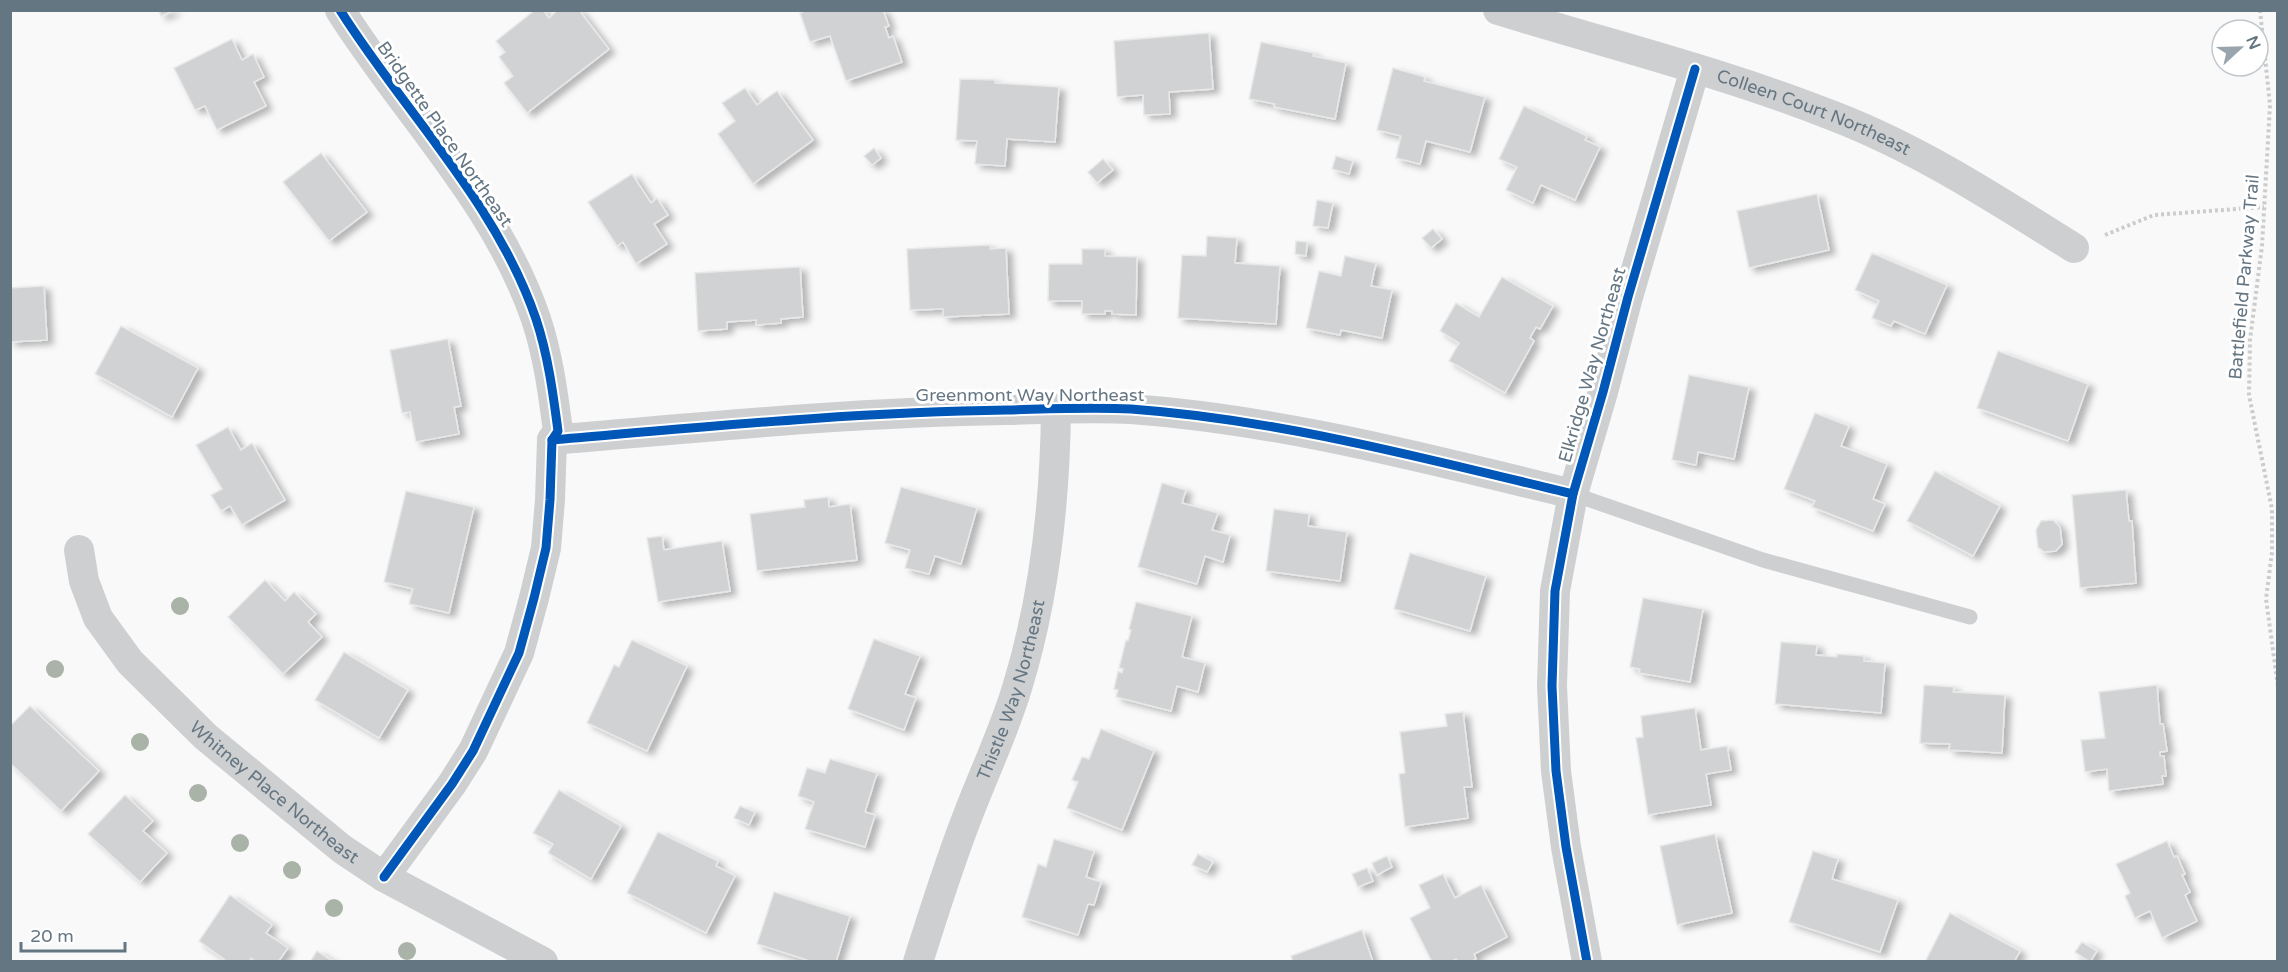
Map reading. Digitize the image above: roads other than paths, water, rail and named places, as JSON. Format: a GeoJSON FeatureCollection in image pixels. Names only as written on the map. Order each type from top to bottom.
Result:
{"type":"FeatureCollection","features":[{"type":"Feature","properties":{"kind":"street","name":"Bridgette Place Northeast"},"geometry":{"type":"LineString","coordinates":[[340,10],[364,48],[478,203],[498,235],[536,319],[550,371],[558,431],[552,440],[546,548],[519,653],[473,751],[452,784],[384,877]]}},
{"type":"Feature","properties":{"kind":"street","name":"Colleen Court Northeast"},"geometry":{"type":"LineString","coordinates":[[1498,10],[1665,58],[1770,92],[1837,117],[1949,170],[2074,248]]}},
{"type":"Feature","properties":{"kind":"street","name":"Elkridge Way Northeast"},"geometry":{"type":"LineString","coordinates":[[1587,962],[1566,847],[1558,782],[1552,686],[1555,591],[1573,494],[1695,69]]}},
{"type":"Feature","properties":{"kind":"street","name":"Thistle Way Northeast"},"geometry":{"type":"LineString","coordinates":[[918,962],[951,860],[1017,689],[1035,618],[1048,552],[1055,474],[1056,409]]}},
{"type":"Feature","properties":{"kind":"street","name":"Greenmont Way Northeast"},"geometry":{"type":"LineString","coordinates":[[552,440],[920,411],[1129,409],[1272,426],[1347,440],[1573,494]]}},
{"type":"Feature","properties":{"kind":"street","name":"Whitney Place Northeast"},"geometry":{"type":"LineString","coordinates":[[79,550],[84,581],[98,618],[130,662],[206,737],[342,849],[384,877],[543,962]]}},
{"type":"Feature","properties":{"kind":"lane"},"geometry":{"type":"LineString","coordinates":[[1573,494],[1763,561],[1970,617]]}}]}
